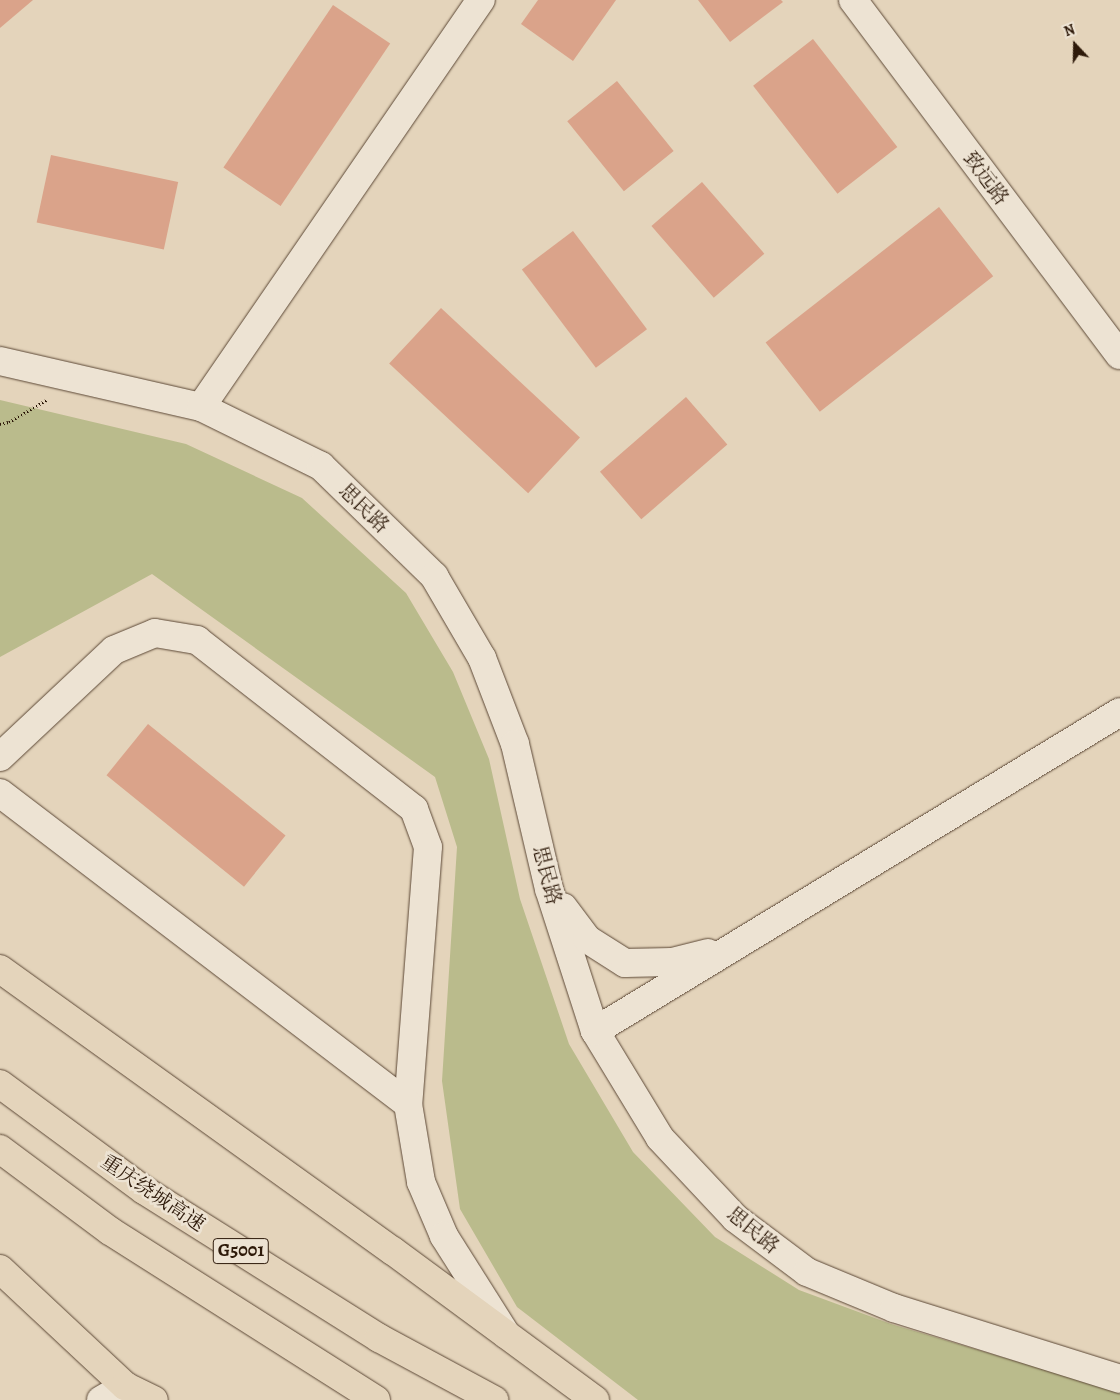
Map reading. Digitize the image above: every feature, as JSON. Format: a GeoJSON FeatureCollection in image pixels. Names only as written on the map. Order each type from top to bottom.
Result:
{"type":"FeatureCollection","features":[{"type":"Feature","properties":{"kind":"highway"},"geometry":{"type":"LineString","coordinates":[[0,969],[595,1400]]}},
{"type":"Feature","properties":{"kind":"highway","name":"重庆绕城高速"},"geometry":{"type":"LineString","coordinates":[[0,1084],[144,1190],[379,1338],[494,1400]]}},
{"type":"Feature","properties":{"kind":"highway","name":"G5001"},"geometry":{"type":"LineString","coordinates":[[0,1149],[110,1231],[376,1400]]}},
{"type":"Feature","properties":{"kind":"highway"},"geometry":{"type":"LineString","coordinates":[[0,1269],[125,1386],[154,1400]]}},
{"type":"Feature","properties":{"kind":"street"},"geometry":{"type":"LineString","coordinates":[[201,407],[481,0]]}},
{"type":"Feature","properties":{"kind":"street","name":"致远路"},"geometry":{"type":"LineString","coordinates":[[853,0],[1120,355]]}},
{"type":"Feature","properties":{"kind":"street","name":"思民路"},"geometry":{"type":"LineString","coordinates":[[0,360],[201,407],[321,466],[434,576],[482,658],[515,744],[549,889],[595,1031],[660,1138],[735,1218],[807,1272],[894,1308],[1120,1379]]}},
{"type":"Feature","properties":{"kind":"street"},"geometry":{"type":"LineString","coordinates":[[0,757],[114,650],[155,633],[197,640],[414,809],[428,847],[408,1104],[421,1182],[444,1236],[507,1335]]}},
{"type":"Feature","properties":{"kind":"street"},"geometry":{"type":"LineString","coordinates":[[595,1031],[1120,712]]}},
{"type":"Feature","properties":{"kind":"street"},"geometry":{"type":"LineString","coordinates":[[0,793],[408,1104]]}},
{"type":"Feature","properties":{"kind":"street"},"geometry":{"type":"LineString","coordinates":[[549,889],[587,939],[626,962],[672,962],[736,945]]}},
{"type":"Feature","properties":{"kind":"street"},"geometry":{"type":"LineString","coordinates":[[101,1400],[125,1386]]}},
{"type":"Feature","properties":{"kind":"path"},"geometry":{"type":"LineString","coordinates":[[0,424],[9,422],[82,379]]}},
{"type":"Feature","properties":{"kind":"green space"},"geometry":{"type":"Polygon","coordinates":[[[0,400],[186,444],[302,498],[406,593],[453,672],[489,759],[520,899],[569,1044],[633,1152],[715,1237],[799,1290],[891,1324],[1120,1392],[1120,1400],[638,1400],[517,1307],[460,1209],[442,1081],[457,847],[435,777],[152,574],[0,657],[0,400]]]}},
{"type":"Feature","properties":{"kind":"building"},"geometry":{"type":"Polygon","coordinates":[[[0,0],[33,0],[0,28],[0,0]]]}},
{"type":"Feature","properties":{"kind":"building"},"geometry":{"type":"Polygon","coordinates":[[[538,0],[616,0],[573,61],[521,24],[538,0]]]}},
{"type":"Feature","properties":{"kind":"building"},"geometry":{"type":"Polygon","coordinates":[[[698,0],[781,0],[783,2],[730,42],[698,0]]]}},
{"type":"Feature","properties":{"kind":"building"},"geometry":{"type":"Polygon","coordinates":[[[333,5],[390,44],[281,206],[223,167],[333,5]]]}},
{"type":"Feature","properties":{"kind":"building"},"geometry":{"type":"Polygon","coordinates":[[[813,39],[897,147],[837,194],[753,86],[813,39]]]}},
{"type":"Feature","properties":{"kind":"building"},"geometry":{"type":"Polygon","coordinates":[[[617,81],[674,151],[624,191],[567,121],[617,81]]]}},
{"type":"Feature","properties":{"kind":"building"},"geometry":{"type":"Polygon","coordinates":[[[51,155],[178,182],[164,250],[37,222],[51,155]]]}},
{"type":"Feature","properties":{"kind":"building"},"geometry":{"type":"Polygon","coordinates":[[[702,182],[764,254],[714,298],[651,226],[702,182]]]}},
{"type":"Feature","properties":{"kind":"building"},"geometry":{"type":"Polygon","coordinates":[[[939,207],[993,276],[820,412],[766,342],[939,207]]]}},
{"type":"Feature","properties":{"kind":"building"},"geometry":{"type":"Polygon","coordinates":[[[573,231],[647,329],[596,368],[522,270],[573,231]]]}},
{"type":"Feature","properties":{"kind":"building"},"geometry":{"type":"Polygon","coordinates":[[[441,308],[580,438],[528,493],[389,364],[441,308]]]}},
{"type":"Feature","properties":{"kind":"building"},"geometry":{"type":"Polygon","coordinates":[[[686,397],[727,445],[641,519],[600,472],[686,397]]]}},
{"type":"Feature","properties":{"kind":"building"},"geometry":{"type":"Polygon","coordinates":[[[148,724],[286,835],[244,887],[106,775],[148,724]]]}}]}
